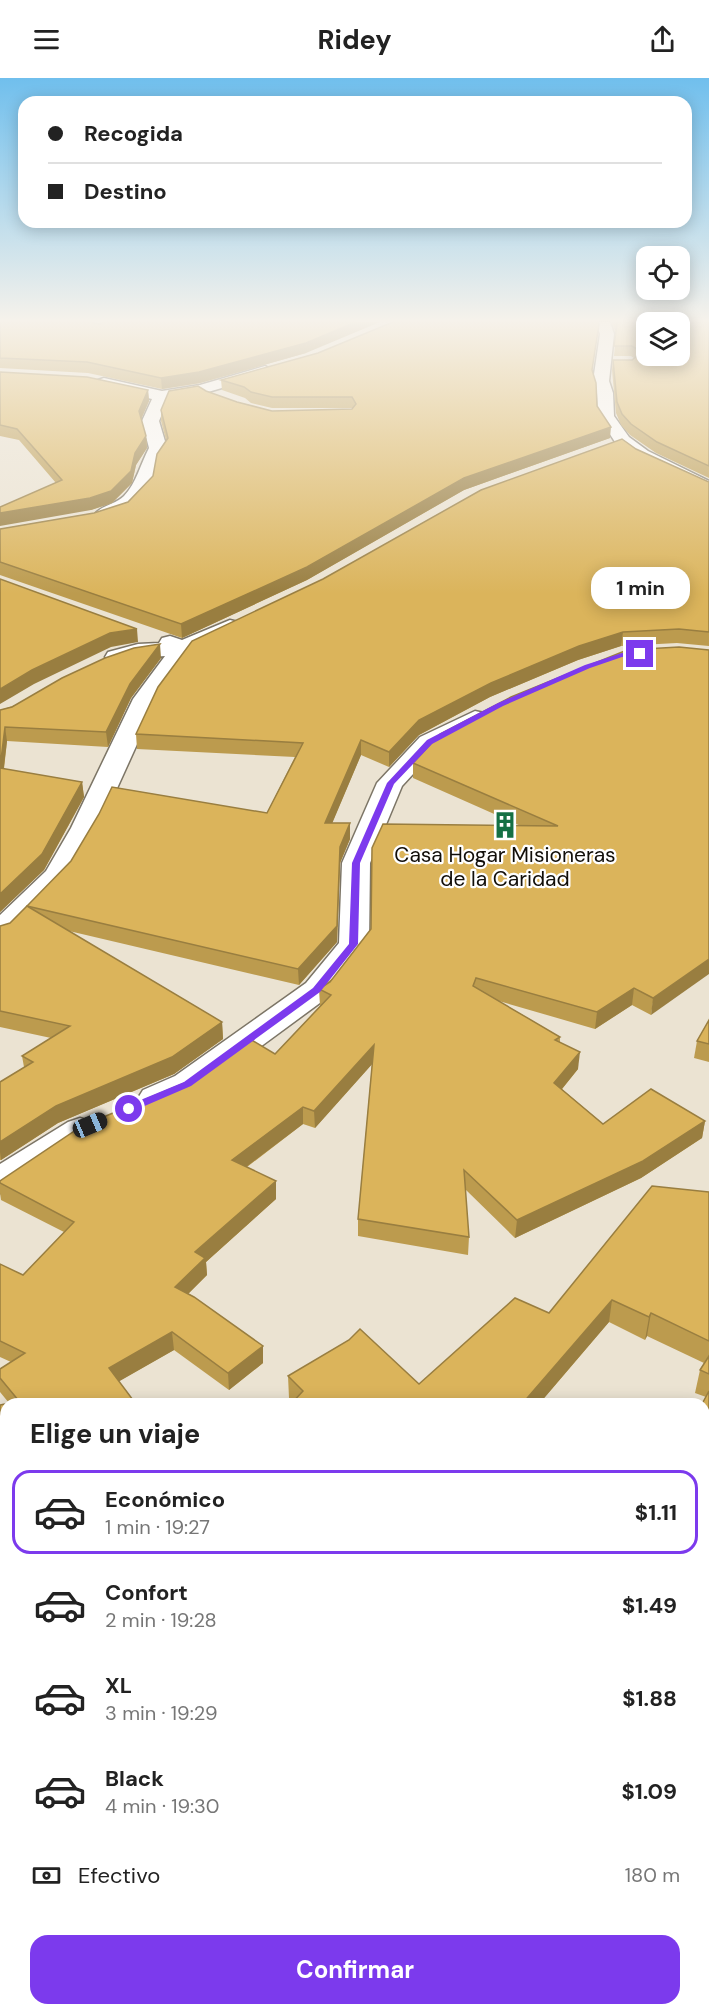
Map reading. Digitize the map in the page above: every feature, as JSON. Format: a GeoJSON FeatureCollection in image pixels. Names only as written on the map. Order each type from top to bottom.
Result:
{"type":"FeatureCollection","features":[{"type":"Feature","properties":{"kind":"street"},"geometry":{"type":"LineString","coordinates":[[85,519],[120,509],[143,486],[147,465],[158,448],[151,433],[149,418],[152,412]]}},
{"type":"Feature","properties":{"kind":"street"},"geometry":{"type":"LineString","coordinates":[[606,412],[614,445],[642,455],[709,488]]}},
{"type":"Feature","properties":{"kind":"street"},"geometry":{"type":"LineString","coordinates":[[94,667],[120,654],[151,649],[183,648],[245,620]]}},
{"type":"Feature","properties":{"kind":"street"},"geometry":{"type":"LineString","coordinates":[[129,629],[183,648]]}},
{"type":"Feature","properties":{"kind":"street"},"geometry":{"type":"LineString","coordinates":[[1,930],[57,876],[85,828],[145,699],[183,648]]}},
{"type":"Feature","properties":{"kind":"street"},"geometry":{"type":"LineString","coordinates":[[135,1106],[188,1084],[317,990],[354,944],[356,863],[390,783],[429,742],[501,704]]}},
{"type":"Feature","properties":{"kind":"street"},"geometry":{"type":"LineString","coordinates":[[0,1181],[71,1133],[103,1120]]}},
{"type":"Feature","properties":{"kind":"building"},"geometry":{"type":"Polygon","coordinates":[[[0,412],[139,412],[146,436],[135,453],[131,471],[111,491],[90,498],[0,513],[0,507],[62,480],[17,429],[0,425],[0,412]]]}},
{"type":"Feature","properties":{"kind":"building"},"geometry":{"type":"Polygon","coordinates":[[[162,412],[601,412],[611,427],[464,478],[307,567],[181,624],[0,562],[0,529],[94,513],[128,502],[153,476],[157,454],[168,438],[162,412]]]}},
{"type":"Feature","properties":{"kind":"building"},"geometry":{"type":"Polygon","coordinates":[[[621,412],[709,412],[709,466],[657,442],[631,424],[621,412]]]}},
{"type":"Feature","properties":{"kind":"building"},"geometry":{"type":"Polygon","coordinates":[[[622,439],[636,449],[709,482],[709,632],[679,629],[623,632],[579,646],[491,683],[419,720],[389,752],[361,740],[325,823],[350,823],[340,847],[337,926],[298,969],[27,906],[71,861],[112,787],[267,813],[303,743],[136,734],[158,687],[192,641],[323,579],[481,490],[622,439]]]}},
{"type":"Feature","properties":{"kind":"building"},"geometry":{"type":"Polygon","coordinates":[[[0,579],[137,629],[110,633],[32,670],[0,689],[0,579]]]}},
{"type":"Feature","properties":{"kind":"building"},"geometry":{"type":"Polygon","coordinates":[[[160,644],[130,684],[106,732],[5,727],[0,768],[0,710],[12,707],[62,678],[105,658],[134,648],[160,644]]]}},
{"type":"Feature","properties":{"kind":"building"},"geometry":{"type":"Polygon","coordinates":[[[679,647],[709,650],[709,959],[653,998],[634,988],[597,1012],[476,978],[473,986],[560,1037],[555,1040],[580,1052],[554,1083],[603,1124],[651,1089],[705,1121],[643,1161],[517,1220],[464,1170],[469,1237],[358,1219],[374,1045],[314,1111],[303,1107],[232,1160],[276,1181],[195,1252],[205,1258],[175,1287],[194,1297],[263,1346],[228,1373],[172,1332],[109,1368],[132,1398],[17,1398],[0,1378],[0,1369],[25,1353],[0,1341],[0,1264],[23,1275],[74,1222],[0,1181],[82,1126],[199,1077],[250,1039],[275,1054],[331,995],[319,989],[330,982],[371,929],[372,848],[383,824],[558,826],[413,763],[440,734],[511,697],[627,650],[679,647]]]}},
{"type":"Feature","properties":{"kind":"building"},"geometry":{"type":"Polygon","coordinates":[[[0,768],[82,782],[42,854],[0,894],[0,768]]]}},
{"type":"Feature","properties":{"kind":"building"},"geometry":{"type":"Polygon","coordinates":[[[27,906],[222,1022],[172,1057],[56,1106],[0,1142],[0,1082],[33,1062],[22,1056],[70,1026],[0,1011],[0,926],[10,923],[27,906]]]}},
{"type":"Feature","properties":{"kind":"building"},"geometry":{"type":"Polygon","coordinates":[[[709,1020],[709,1044],[697,1041],[709,1020]]]}},
{"type":"Feature","properties":{"kind":"building"},"geometry":{"type":"Polygon","coordinates":[[[652,1186],[709,1192],[709,1341],[651,1313],[649,1317],[612,1300],[527,1398],[297,1398],[303,1391],[288,1376],[349,1340],[360,1329],[419,1384],[515,1298],[549,1313],[652,1186]]]}},
{"type":"Feature","properties":{"kind":"building"},"geometry":{"type":"Polygon","coordinates":[[[709,1356],[709,1374],[700,1370],[709,1356]]]}},
{"type":"Feature","properties":{"kind":"place","name":"Casa Hogar Misioneras de la Caridad"},"geometry":{"type":"Point","coordinates":[505,825]}},
{"type":"Feature","properties":{"kind":"route"},"geometry":{"type":"LineString","coordinates":[[129,1109],[188,1084],[317,990],[354,944],[356,863],[390,783],[429,742],[501,704],[587,666],[622,655],[640,654]]}}]}
